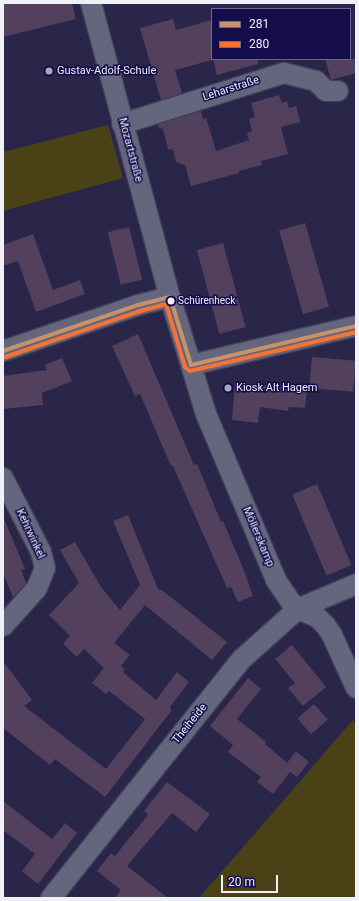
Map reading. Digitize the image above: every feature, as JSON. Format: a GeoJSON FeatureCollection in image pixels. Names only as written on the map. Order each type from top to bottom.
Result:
{"type":"FeatureCollection","features":[{"type":"Feature","properties":{"kind":"street","name":"Mozartstraße"},"geometry":{"type":"LineString","coordinates":[[90,3],[170,297]]}},
{"type":"Feature","properties":{"kind":"street","name":"Leharstraße"},"geometry":{"type":"LineString","coordinates":[[122,124],[284,73],[316,81],[326,91],[338,91]]}},
{"type":"Feature","properties":{"kind":"street"},"geometry":{"type":"LineString","coordinates":[[3,351],[138,305],[170,297],[191,365],[356,326]]}},
{"type":"Feature","properties":{"kind":"street","name":"Möllerskamp"},"geometry":{"type":"LineString","coordinates":[[191,365],[206,414],[276,580],[290,601],[298,609],[317,617],[326,626],[332,635],[356,688]]}},
{"type":"Feature","properties":{"kind":"street","name":"Kehrwinkel"},"geometry":{"type":"LineString","coordinates":[[3,478],[41,552],[45,568],[37,588],[3,626]]}},
{"type":"Feature","properties":{"kind":"street","name":"Theiheide"},"geometry":{"type":"LineString","coordinates":[[51,898],[242,659],[298,609],[356,584]]}},
{"type":"Feature","properties":{"kind":"shaded area"},"geometry":{"type":"Polygon","coordinates":[[[108,125],[123,178],[3,211],[3,152],[108,125]]]}},
{"type":"Feature","properties":{"kind":"shaded area"},"geometry":{"type":"Polygon","coordinates":[[[353,720],[356,726],[356,898],[199,898],[353,720]]]}},
{"type":"Feature","properties":{"kind":"building"},"geometry":{"type":"Polygon","coordinates":[[[3,3],[72,3],[76,19],[3,37],[3,3]]]}},
{"type":"Feature","properties":{"kind":"building"},"geometry":{"type":"Polygon","coordinates":[[[173,19],[176,30],[211,20],[212,60],[175,70],[182,93],[161,100],[140,28],[173,19]]]}},
{"type":"Feature","properties":{"kind":"building"},"geometry":{"type":"Polygon","coordinates":[[[356,59],[356,73],[331,80],[325,60],[356,59]]]}},
{"type":"Feature","properties":{"kind":"building"},"geometry":{"type":"Polygon","coordinates":[[[213,60],[258,60],[258,64],[217,75],[213,60]]]}},
{"type":"Feature","properties":{"kind":"building"},"geometry":{"type":"Polygon","coordinates":[[[279,95],[282,103],[287,101],[289,108],[296,106],[300,122],[281,127],[288,154],[261,161],[262,165],[239,171],[239,173],[191,186],[185,165],[176,162],[173,150],[168,149],[163,129],[158,127],[159,124],[201,111],[203,119],[206,118],[216,151],[249,140],[247,133],[252,131],[249,119],[255,117],[251,103],[279,95]]]}},
{"type":"Feature","properties":{"kind":"building"},"geometry":{"type":"Polygon","coordinates":[[[305,223],[329,307],[303,314],[279,230],[305,223]]]}},
{"type":"Feature","properties":{"kind":"building"},"geometry":{"type":"Polygon","coordinates":[[[129,227],[142,279],[121,285],[108,232],[129,227]]]}},
{"type":"Feature","properties":{"kind":"building"},"geometry":{"type":"Polygon","coordinates":[[[33,234],[53,290],[80,280],[85,294],[36,312],[18,261],[3,266],[3,245],[33,234]]]}},
{"type":"Feature","properties":{"kind":"building"},"geometry":{"type":"Polygon","coordinates":[[[223,243],[246,327],[219,334],[197,250],[223,243]]]}},
{"type":"Feature","properties":{"kind":"building"},"geometry":{"type":"Polygon","coordinates":[[[138,334],[194,465],[197,464],[221,522],[223,521],[253,596],[238,602],[231,587],[227,588],[140,394],[135,396],[112,346],[138,334]]]}},
{"type":"Feature","properties":{"kind":"building"},"geometry":{"type":"Polygon","coordinates":[[[312,357],[356,361],[353,392],[309,388],[312,357]]]}},
{"type":"Feature","properties":{"kind":"building"},"geometry":{"type":"Polygon","coordinates":[[[62,358],[72,381],[42,393],[43,405],[3,409],[3,376],[47,370],[45,365],[62,358]]]}},
{"type":"Feature","properties":{"kind":"building"},"geometry":{"type":"Polygon","coordinates":[[[235,382],[307,390],[305,408],[289,407],[288,411],[260,407],[258,423],[232,420],[235,382]]]}},
{"type":"Feature","properties":{"kind":"building"},"geometry":{"type":"Polygon","coordinates":[[[317,484],[351,565],[327,576],[292,495],[317,484]]]}},
{"type":"Feature","properties":{"kind":"building"},"geometry":{"type":"Polygon","coordinates":[[[128,515],[158,589],[162,590],[227,642],[212,660],[145,605],[114,643],[130,655],[121,666],[125,669],[123,672],[156,700],[177,672],[189,682],[170,707],[172,710],[105,797],[55,759],[50,765],[3,728],[3,661],[32,700],[24,706],[106,769],[145,719],[109,691],[106,694],[92,683],[104,668],[84,649],[77,657],[63,644],[70,636],[49,615],[79,583],[60,550],[75,542],[101,587],[120,610],[140,585],[113,521],[128,515]]]}},
{"type":"Feature","properties":{"kind":"building"},"geometry":{"type":"Polygon","coordinates":[[[3,516],[25,569],[21,570],[26,583],[13,597],[3,573],[3,516]]]}},
{"type":"Feature","properties":{"kind":"building"},"geometry":{"type":"Polygon","coordinates":[[[292,645],[326,687],[303,706],[288,688],[295,683],[275,659],[292,645]]]}},
{"type":"Feature","properties":{"kind":"building"},"geometry":{"type":"Polygon","coordinates":[[[248,678],[261,689],[237,719],[266,742],[265,744],[287,763],[296,751],[309,762],[297,777],[290,772],[273,794],[257,782],[261,777],[228,752],[233,745],[210,726],[248,678]]]}},
{"type":"Feature","properties":{"kind":"building"},"geometry":{"type":"Polygon","coordinates":[[[314,704],[328,720],[311,734],[297,718],[314,704]]]}},
{"type":"Feature","properties":{"kind":"building"},"geometry":{"type":"Polygon","coordinates":[[[167,782],[210,814],[196,832],[172,813],[127,866],[168,898],[115,898],[121,890],[97,871],[111,853],[115,856],[148,815],[144,811],[167,782]]]}},
{"type":"Feature","properties":{"kind":"building"},"geometry":{"type":"Polygon","coordinates":[[[3,801],[52,839],[65,823],[77,833],[38,884],[22,871],[35,854],[3,830],[3,801]]]}},
{"type":"Feature","properties":{"kind":"transit line","name":"281"},"geometry":{"type":"LineString","coordinates":[[3,351],[138,305],[170,297],[191,365],[356,326]]}},
{"type":"Feature","properties":{"kind":"transit line","name":"280"},"geometry":{"type":"LineString","coordinates":[[5,357],[140,311],[166,304],[185,367],[190,371],[356,332]]}},
{"type":"Feature","properties":{"kind":"place","name":"Gustav-Adolf-Schule"},"geometry":{"type":"Point","coordinates":[49,71]}},
{"type":"Feature","properties":{"kind":"place","name":"Schürenheck"},"geometry":{"type":"Point","coordinates":[171,301]}},
{"type":"Feature","properties":{"kind":"place","name":"Kiosk Alt Hagem"},"geometry":{"type":"Point","coordinates":[228,388]}}]}
